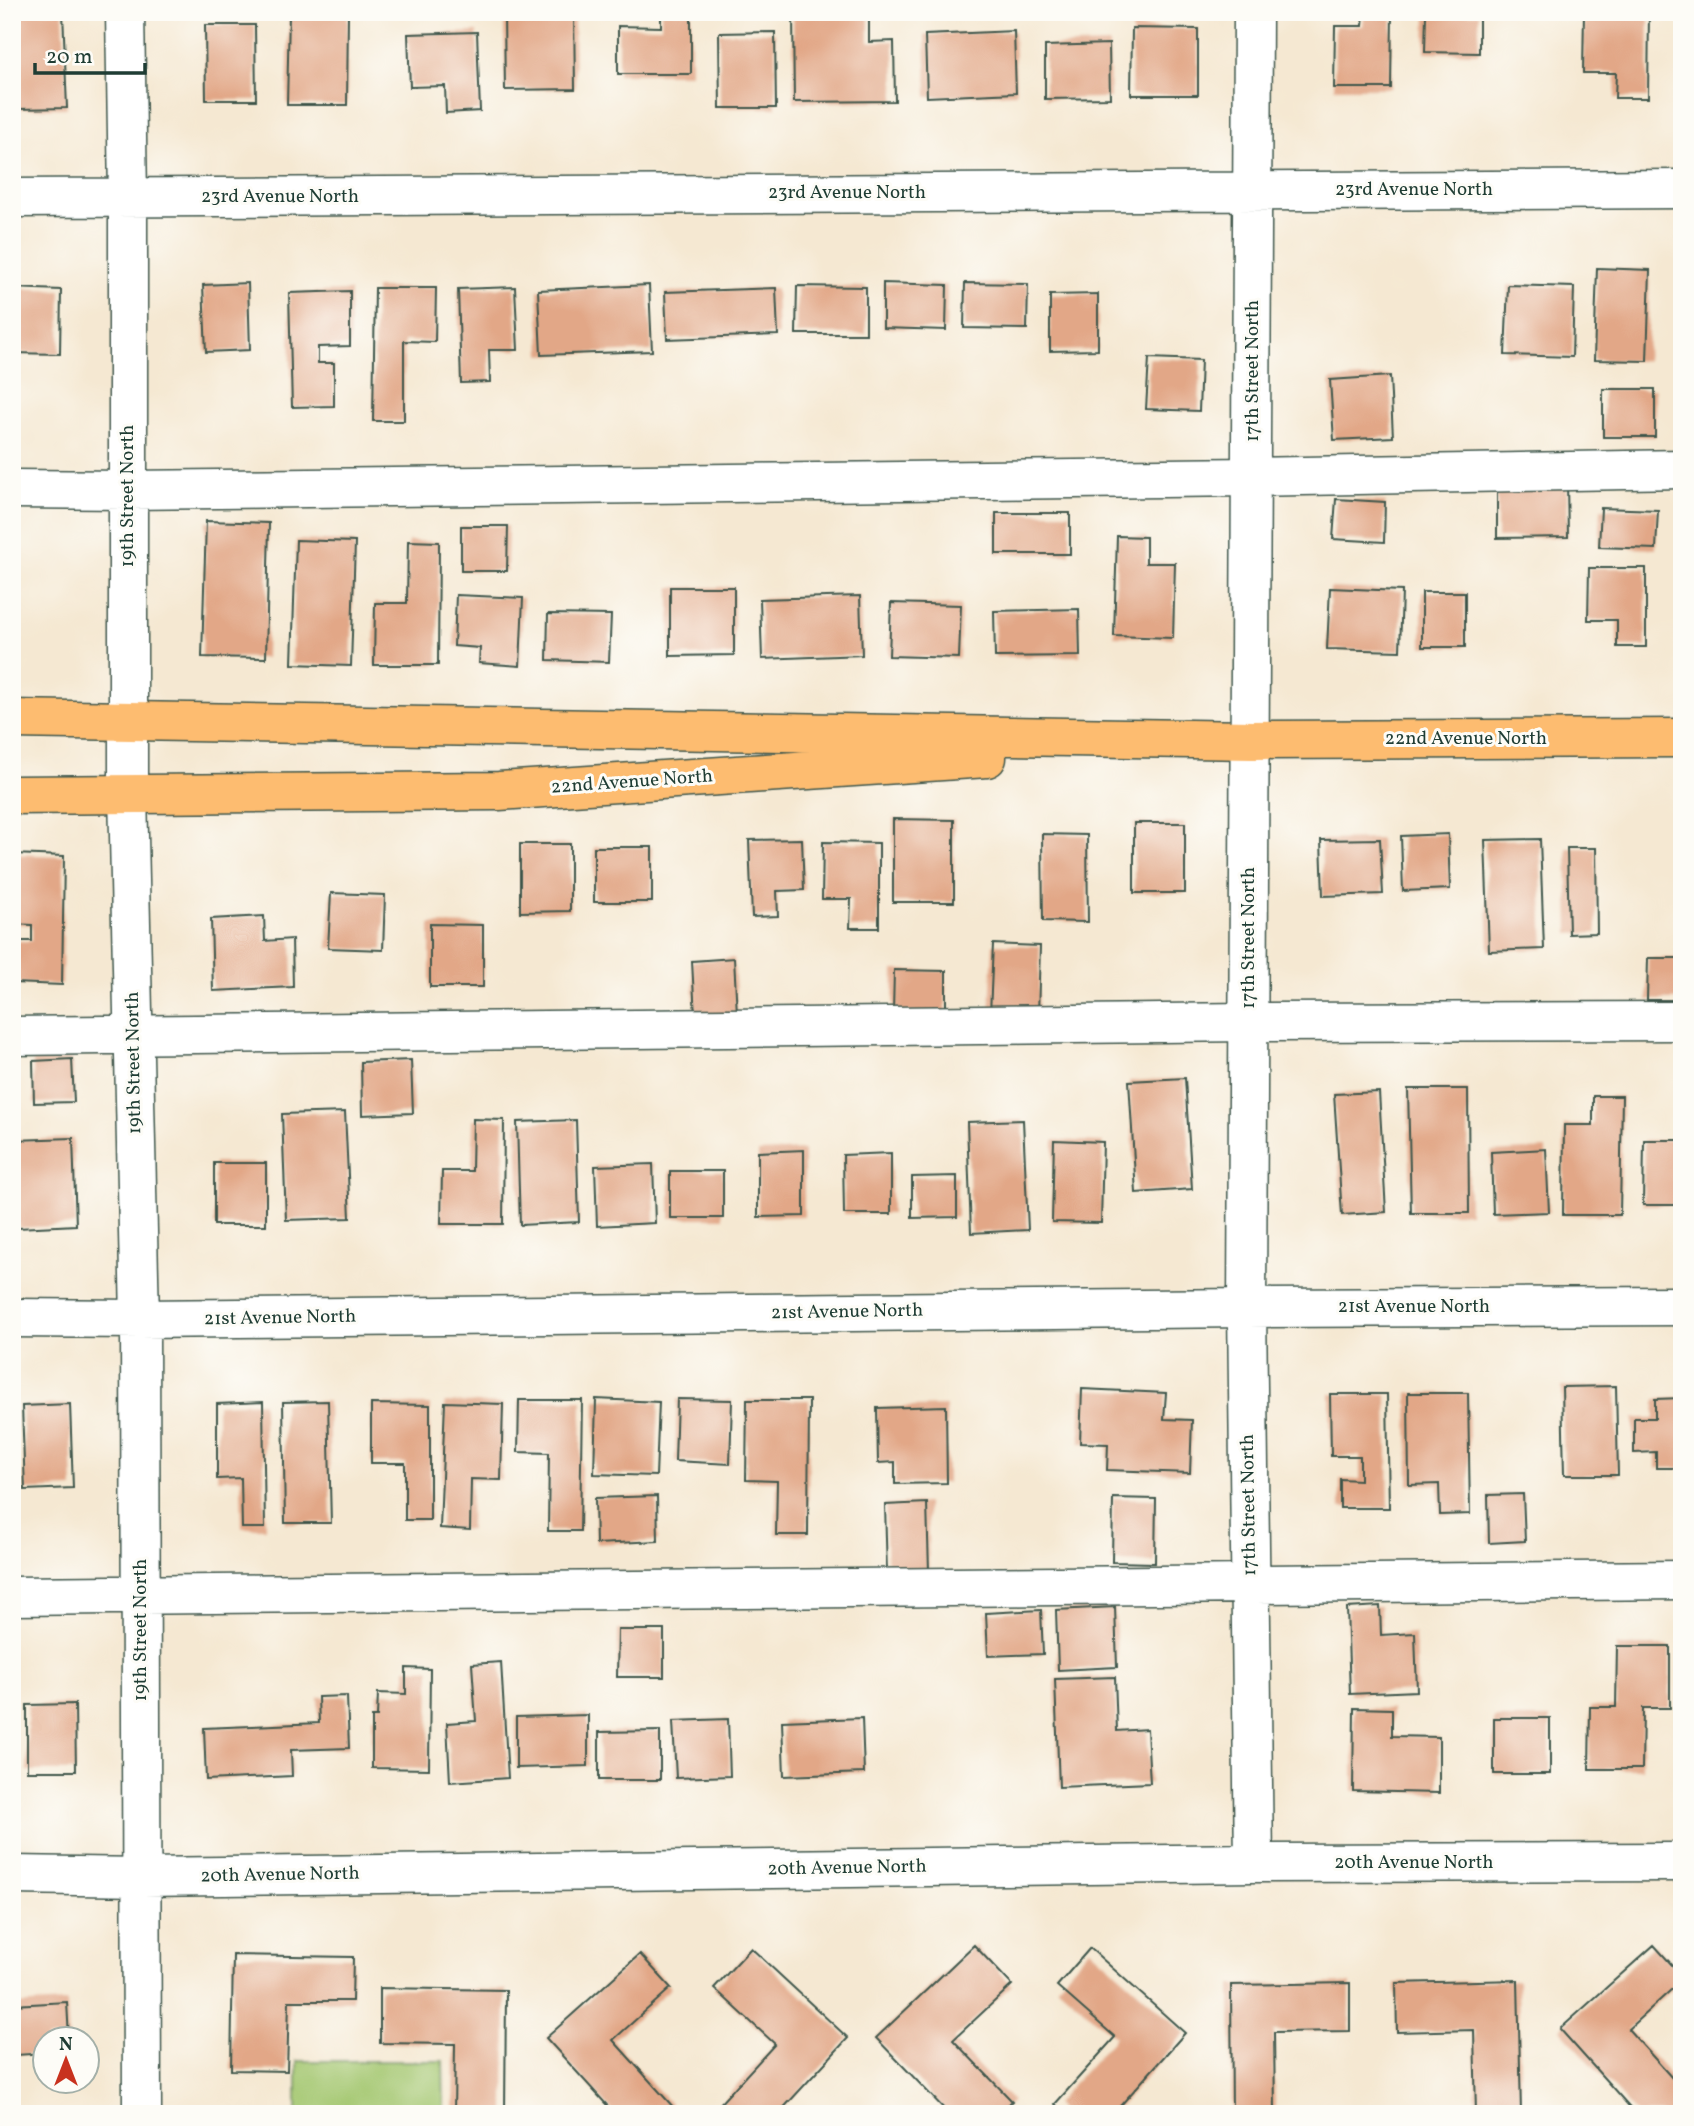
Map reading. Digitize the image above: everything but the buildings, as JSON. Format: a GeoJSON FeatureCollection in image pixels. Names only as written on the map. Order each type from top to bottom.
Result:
{"type":"FeatureCollection","features":[{"type":"Feature","properties":{"kind":"main road","name":"22nd Avenue North"},"geometry":{"type":"LineString","coordinates":[[12,719],[1251,740],[1682,738]]}},
{"type":"Feature","properties":{"kind":"main road","name":"22nd Avenue North"},"geometry":{"type":"LineString","coordinates":[[12,795],[499,791],[1251,740]]}},
{"type":"Feature","properties":{"kind":"street","name":"19th Street North"},"geometry":{"type":"LineString","coordinates":[[125,12],[128,197],[128,792],[140,1319],[142,2114]]}},
{"type":"Feature","properties":{"kind":"street","name":"17th Street North"},"geometry":{"type":"LineString","coordinates":[[1253,12],[1247,1308],[1254,1863]]}},
{"type":"Feature","properties":{"kind":"street","name":"23rd Avenue North"},"geometry":{"type":"LineString","coordinates":[[12,198],[1682,189]]}},
{"type":"Feature","properties":{"kind":"street"},"geometry":{"type":"LineString","coordinates":[[12,489],[128,490],[1252,477],[1682,469]]}},
{"type":"Feature","properties":{"kind":"street"},"geometry":{"type":"LineString","coordinates":[[12,1036],[1249,1022],[1682,1021]]}},
{"type":"Feature","properties":{"kind":"street","name":"21st Avenue North"},"geometry":{"type":"LineString","coordinates":[[12,1318],[1682,1306]]}},
{"type":"Feature","properties":{"kind":"street"},"geometry":{"type":"LineString","coordinates":[[12,1596],[1682,1580]]}},
{"type":"Feature","properties":{"kind":"street","name":"20th Avenue North"},"geometry":{"type":"LineString","coordinates":[[12,1875],[143,1877],[1254,1863],[1682,1862]]}},
{"type":"Feature","properties":{"kind":"green space"},"geometry":{"type":"Polygon","coordinates":[[[297,2061],[443,2061],[444,2114],[297,2114],[297,2061]]]}}]}
